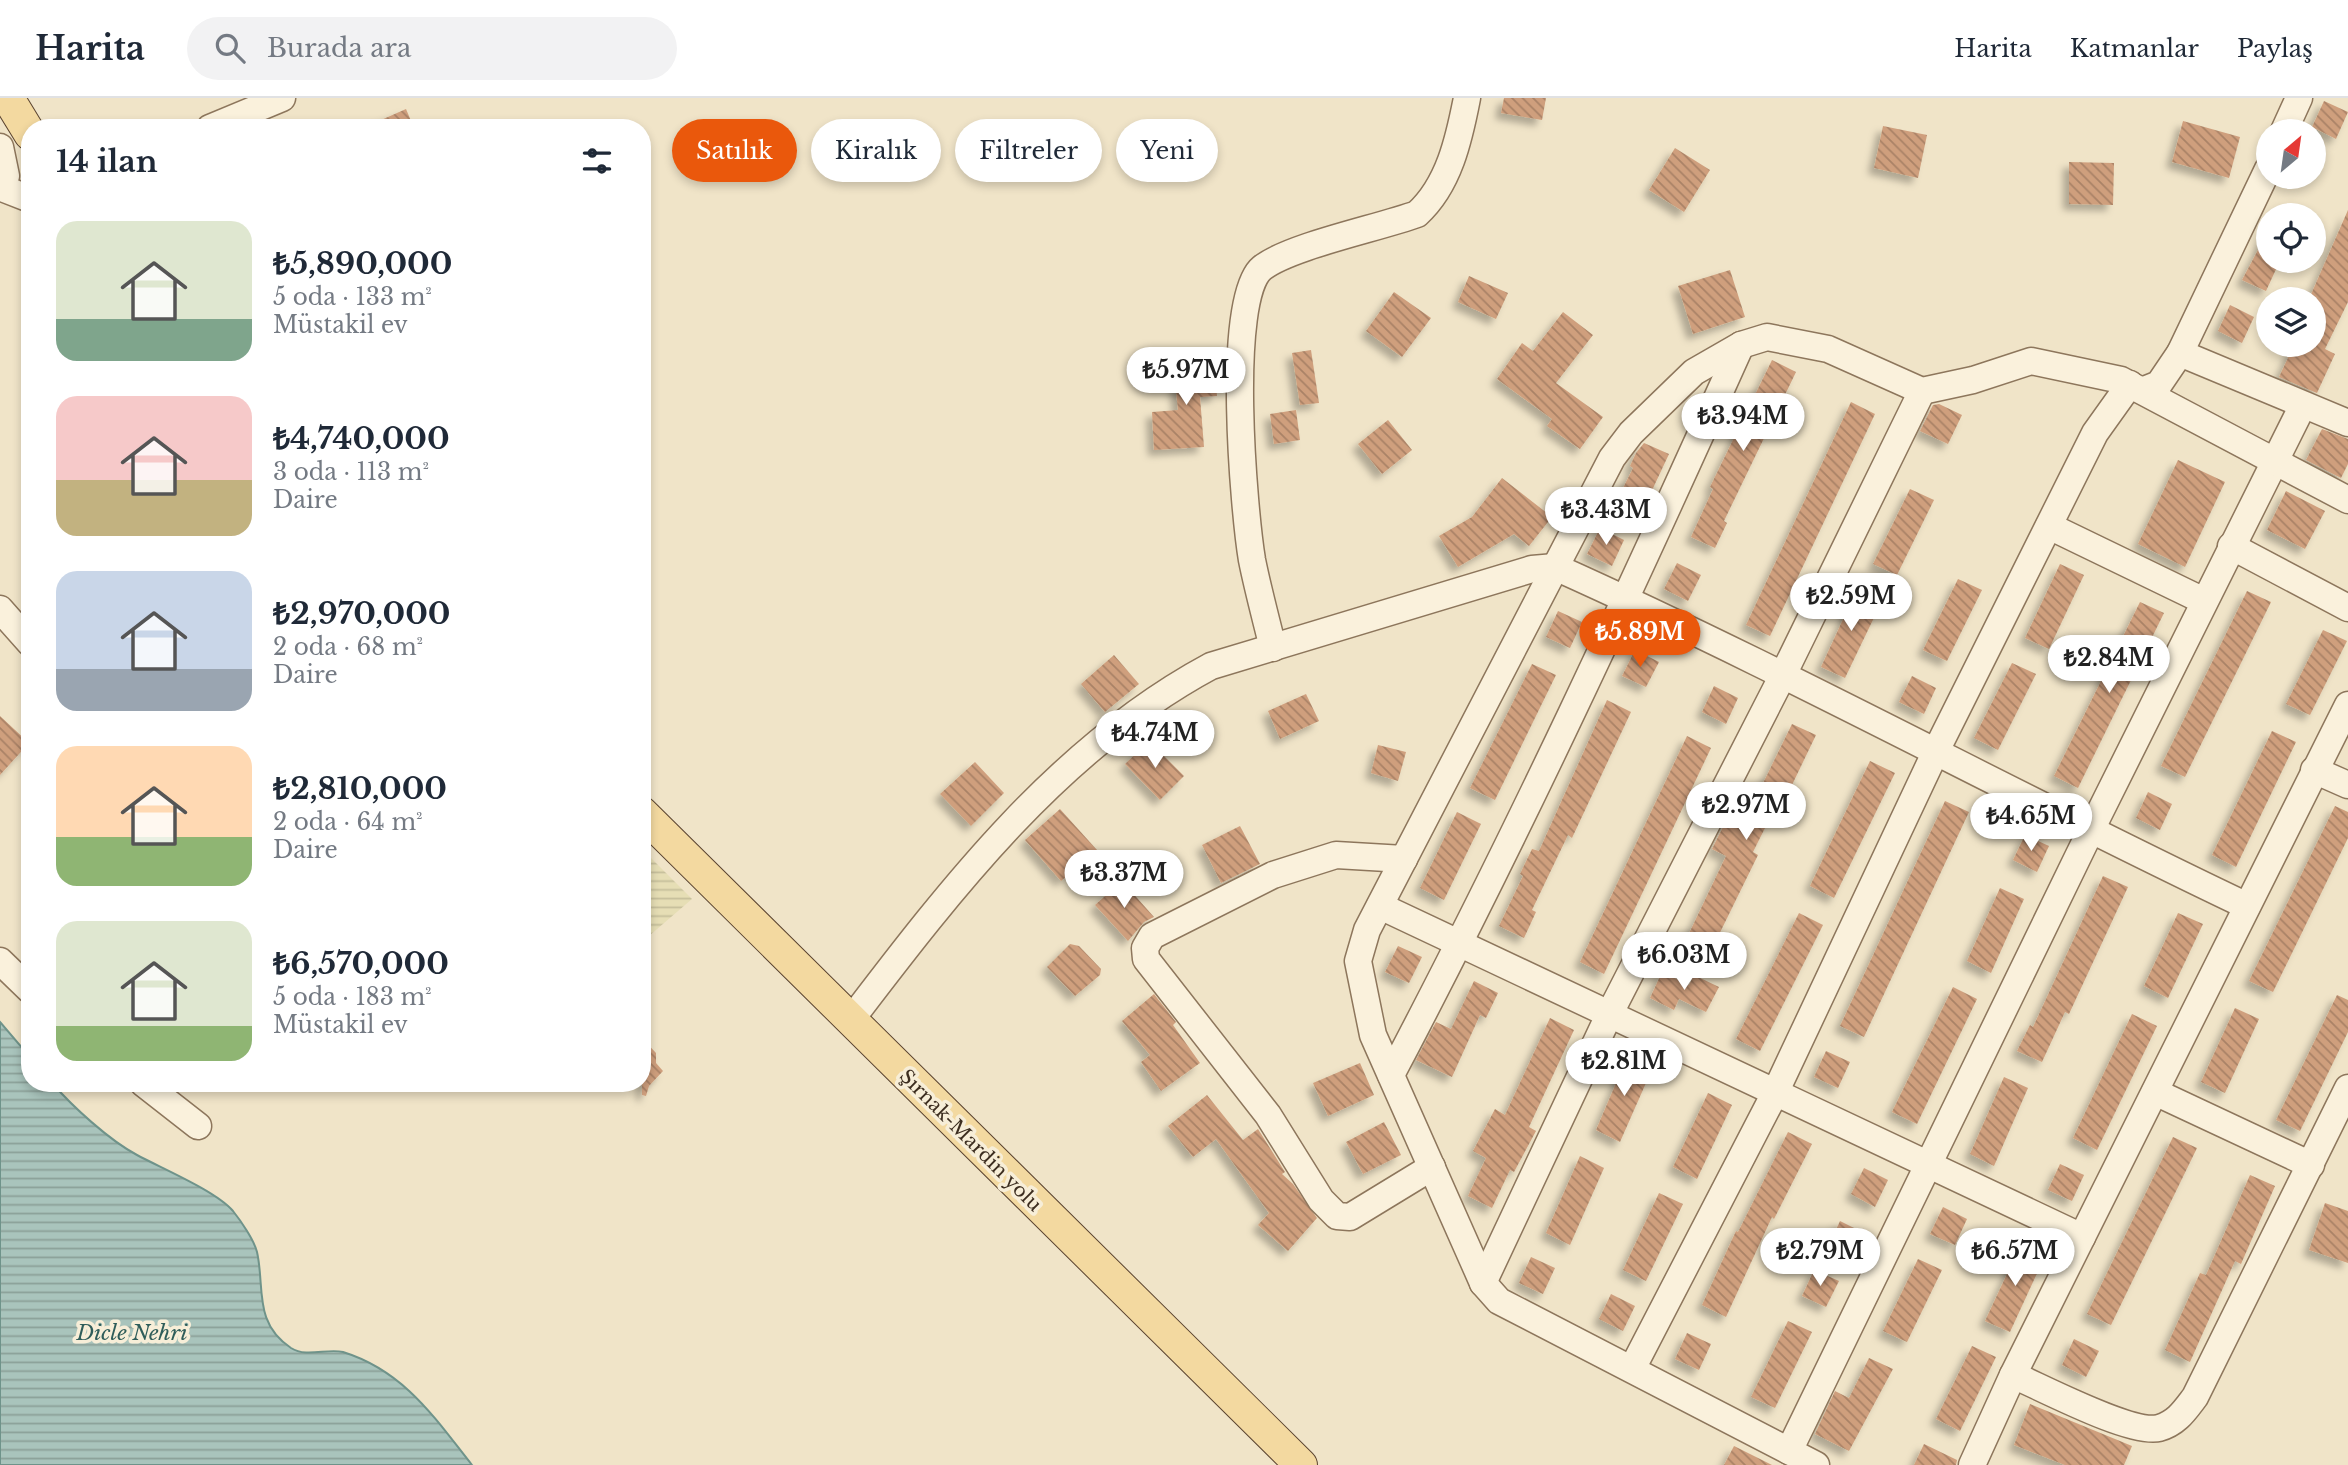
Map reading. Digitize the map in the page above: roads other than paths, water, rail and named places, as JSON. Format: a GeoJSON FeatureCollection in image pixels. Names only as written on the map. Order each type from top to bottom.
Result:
{"type":"FeatureCollection","features":[{"type":"Feature","properties":{"kind":"main road"},"geometry":{"type":"LineString","coordinates":[[8,98],[21,119]]}},
{"type":"Feature","properties":{"kind":"main road","name":"Şırnak-Mardin yolu"},"geometry":{"type":"LineString","coordinates":[[651,822],[1301,1465]]}},
{"type":"Feature","properties":{"kind":"street"},"geometry":{"type":"LineString","coordinates":[[232,119],[282,98]]}},
{"type":"Feature","properties":{"kind":"street"},"geometry":{"type":"LineString","coordinates":[[1273,648],[1252,559],[1240,438],[1241,354],[1249,290],[1261,269],[1291,254],[1417,214],[1429,203],[1454,152],[1467,98]]}},
{"type":"Feature","properties":{"kind":"street"},"geometry":{"type":"LineString","coordinates":[[2289,119],[2299,98]]}},
{"type":"Feature","properties":{"kind":"street"},"geometry":{"type":"LineString","coordinates":[[0,148],[6,176],[1,189],[21,196]]}},
{"type":"Feature","properties":{"kind":"street"},"geometry":{"type":"LineString","coordinates":[[1632,1368],[1775,1093],[1936,753],[2095,433],[2137,387],[2159,384],[2180,353],[2258,189]]}},
{"type":"Feature","properties":{"kind":"street"},"geometry":{"type":"LineString","coordinates":[[1816,1465],[1499,1301],[1482,1283],[1373,1035],[1358,961],[1367,930],[1612,457],[1631,433],[1694,372],[1741,345],[1767,337],[1828,349],[1922,391],[1973,380],[2031,361],[2078,369],[2137,387],[2348,500]]}},
{"type":"Feature","properties":{"kind":"street"},"geometry":{"type":"LineString","coordinates":[[1391,1075],[1460,944],[1627,599],[1741,345]]}},
{"type":"Feature","properties":{"kind":"street"},"geometry":{"type":"LineString","coordinates":[[2180,353],[2303,405],[2346,418]]}},
{"type":"Feature","properties":{"kind":"street"},"geometry":{"type":"LineString","coordinates":[[1482,1283],[1609,1015],[1783,675],[1922,391]]}},
{"type":"Feature","properties":{"kind":"street"},"geometry":{"type":"LineString","coordinates":[[1789,1451],[2231,545],[2303,405]]}},
{"type":"Feature","properties":{"kind":"street"},"geometry":{"type":"LineString","coordinates":[[2049,526],[2204,601]]}},
{"type":"Feature","properties":{"kind":"street"},"geometry":{"type":"LineString","coordinates":[[2231,545],[2348,608]]}},
{"type":"Feature","properties":{"kind":"street"},"geometry":{"type":"LineString","coordinates":[[850,1021],[951,888],[1073,763],[1162,692],[1211,666],[1532,569],[1555,567],[1783,675],[2090,832],[2247,906]]}},
{"type":"Feature","properties":{"kind":"street"},"geometry":{"type":"LineString","coordinates":[[0,610],[21,633]]}},
{"type":"Feature","properties":{"kind":"street"},"geometry":{"type":"LineString","coordinates":[[1972,1465],[2013,1375],[2348,705]]}},
{"type":"Feature","properties":{"kind":"street"},"geometry":{"type":"LineString","coordinates":[[2314,770],[2348,785]]}},
{"type":"Feature","properties":{"kind":"street"},"geometry":{"type":"LineString","coordinates":[[1404,859],[1336,855],[1273,875],[1152,936],[1145,947],[1146,958],[1268,1115],[1321,1200],[1337,1216],[1350,1217],[1432,1167]]}},
{"type":"Feature","properties":{"kind":"street"},"geometry":{"type":"LineString","coordinates":[[1380,906],[2082,1237]]}},
{"type":"Feature","properties":{"kind":"street"},"geometry":{"type":"LineString","coordinates":[[0,961],[21,981]]}},
{"type":"Feature","properties":{"kind":"street"},"geometry":{"type":"LineString","coordinates":[[2013,1375],[2132,1427],[2158,1428],[2179,1418],[2195,1397],[2348,1088]]}},
{"type":"Feature","properties":{"kind":"street"},"geometry":{"type":"LineString","coordinates":[[2155,1091],[2311,1165]]}},
{"type":"Feature","properties":{"kind":"street"},"geometry":{"type":"LineString","coordinates":[[155,1092],[198,1126]]}},
{"type":"Feature","properties":{"kind":"water","name":"Dicle Nehri"},"geometry":{"type":"Polygon","coordinates":[[[0,1022],[21,1046],[21,1092],[61,1092],[115,1141],[201,1188],[233,1211],[257,1252],[266,1316],[279,1338],[297,1351],[343,1352],[384,1371],[401,1383],[431,1413],[472,1465],[0,1465],[0,1022]]]}}]}
